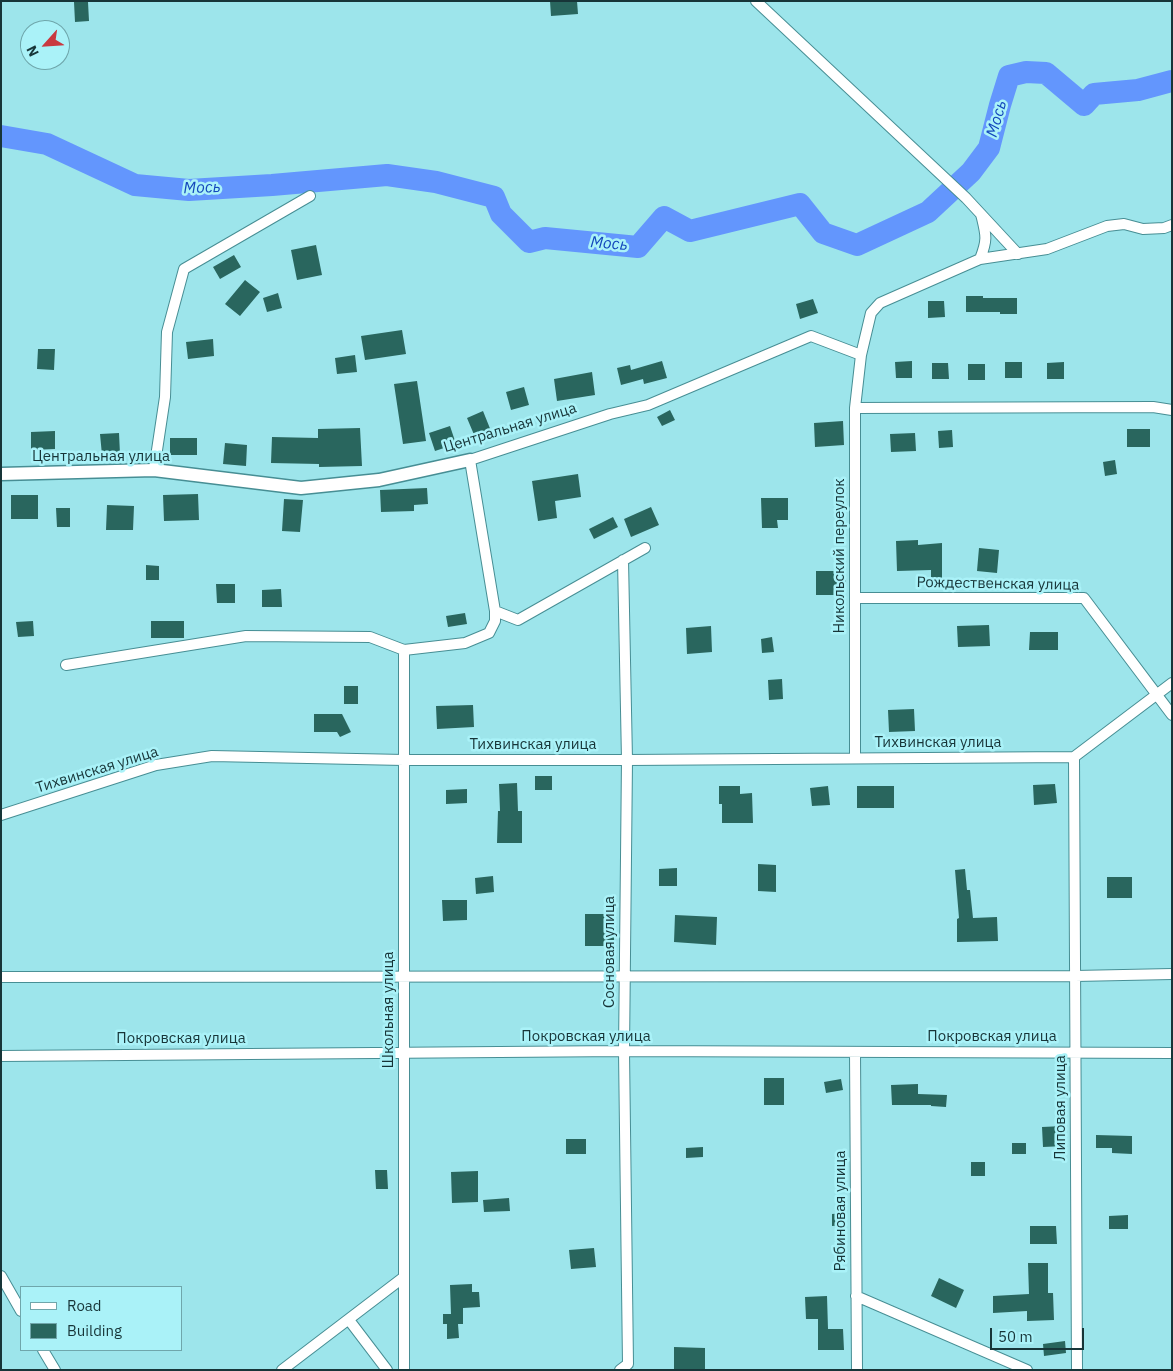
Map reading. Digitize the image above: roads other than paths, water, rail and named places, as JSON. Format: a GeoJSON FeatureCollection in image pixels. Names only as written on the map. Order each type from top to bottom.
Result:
{"type":"FeatureCollection","features":[{"type":"Feature","properties":{"kind":"street"},"geometry":{"type":"LineString","coordinates":[[756,1],[966,198],[1018,254]]}},
{"type":"Feature","properties":{"kind":"street"},"geometry":{"type":"LineString","coordinates":[[154,470],[165,397],[167,332],[184,269],[310,196]]}},
{"type":"Feature","properties":{"kind":"street"},"geometry":{"type":"LineString","coordinates":[[980,259],[986,244],[981,213]]}},
{"type":"Feature","properties":{"kind":"street","name":"Никольский переулок"},"geometry":{"type":"LineString","coordinates":[[855,758],[855,408],[861,354],[871,313],[880,303],[980,259],[1047,250],[1108,226],[1124,224],[1143,228],[1164,228],[1172,225]]}},
{"type":"Feature","properties":{"kind":"street","name":"Центральная улица"},"geometry":{"type":"LineString","coordinates":[[1,474],[154,470],[301,488],[379,480],[470,460],[610,414],[648,405],[811,336],[861,354]]}},
{"type":"Feature","properties":{"kind":"street"},"geometry":{"type":"LineString","coordinates":[[855,408],[1153,407],[1172,410]]}},
{"type":"Feature","properties":{"kind":"street"},"geometry":{"type":"LineString","coordinates":[[66,665],[246,636],[370,637],[404,650],[465,644],[489,634],[495,621],[495,611],[470,460]]}},
{"type":"Feature","properties":{"kind":"street"},"geometry":{"type":"LineString","coordinates":[[495,611],[518,620],[645,548]]}},
{"type":"Feature","properties":{"kind":"street","name":"Сосновая улица"},"geometry":{"type":"LineString","coordinates":[[620,1370],[628,1364],[624,1051],[627,760],[622,560]]}},
{"type":"Feature","properties":{"kind":"street","name":"Рождественская улица"},"geometry":{"type":"LineString","coordinates":[[855,598],[1084,598],[1172,716]]}},
{"type":"Feature","properties":{"kind":"street","name":"Школьная улица"},"geometry":{"type":"LineString","coordinates":[[404,650],[404,1370]]}},
{"type":"Feature","properties":{"kind":"street"},"geometry":{"type":"LineString","coordinates":[[1074,757],[1172,683]]}},
{"type":"Feature","properties":{"kind":"street","name":"Тихвинская улица"},"geometry":{"type":"LineString","coordinates":[[1,815],[156,765],[212,756],[404,760],[1074,757]]}},
{"type":"Feature","properties":{"kind":"street","name":"Липовая улица"},"geometry":{"type":"LineString","coordinates":[[1074,757],[1077,1370]]}},
{"type":"Feature","properties":{"kind":"street"},"geometry":{"type":"LineString","coordinates":[[1,977],[1075,976],[1172,974]]}},
{"type":"Feature","properties":{"kind":"street","name":"Покровская улица"},"geometry":{"type":"LineString","coordinates":[[1,1056],[624,1051],[1172,1053]]}},
{"type":"Feature","properties":{"kind":"street","name":"Рябиновая улица"},"geometry":{"type":"LineString","coordinates":[[855,1052],[857,1370]]}},
{"type":"Feature","properties":{"kind":"street"},"geometry":{"type":"LineString","coordinates":[[1,1276],[20,1309]]}},
{"type":"Feature","properties":{"kind":"street"},"geometry":{"type":"LineString","coordinates":[[282,1370],[404,1277]]}},
{"type":"Feature","properties":{"kind":"street"},"geometry":{"type":"LineString","coordinates":[[856,1296],[1027,1370]]}},
{"type":"Feature","properties":{"kind":"street"},"geometry":{"type":"LineString","coordinates":[[349,1320],[387,1370]]}},
{"type":"Feature","properties":{"kind":"street"},"geometry":{"type":"LineString","coordinates":[[44,1351],[54,1370]]}},
{"type":"Feature","properties":{"kind":"waterway","name":"Мось"},"geometry":{"type":"LineString","coordinates":[[1,136],[47,144],[135,185],[189,190],[387,175],[436,182],[494,197],[501,214],[529,242],[545,238],[638,247],[664,217],[690,231],[800,204],[823,233],[857,245],[928,212],[971,172],[989,148],[1009,76],[1026,72],[1046,73],[1084,105],[1094,94],[1138,90],[1172,81]]}}]}
